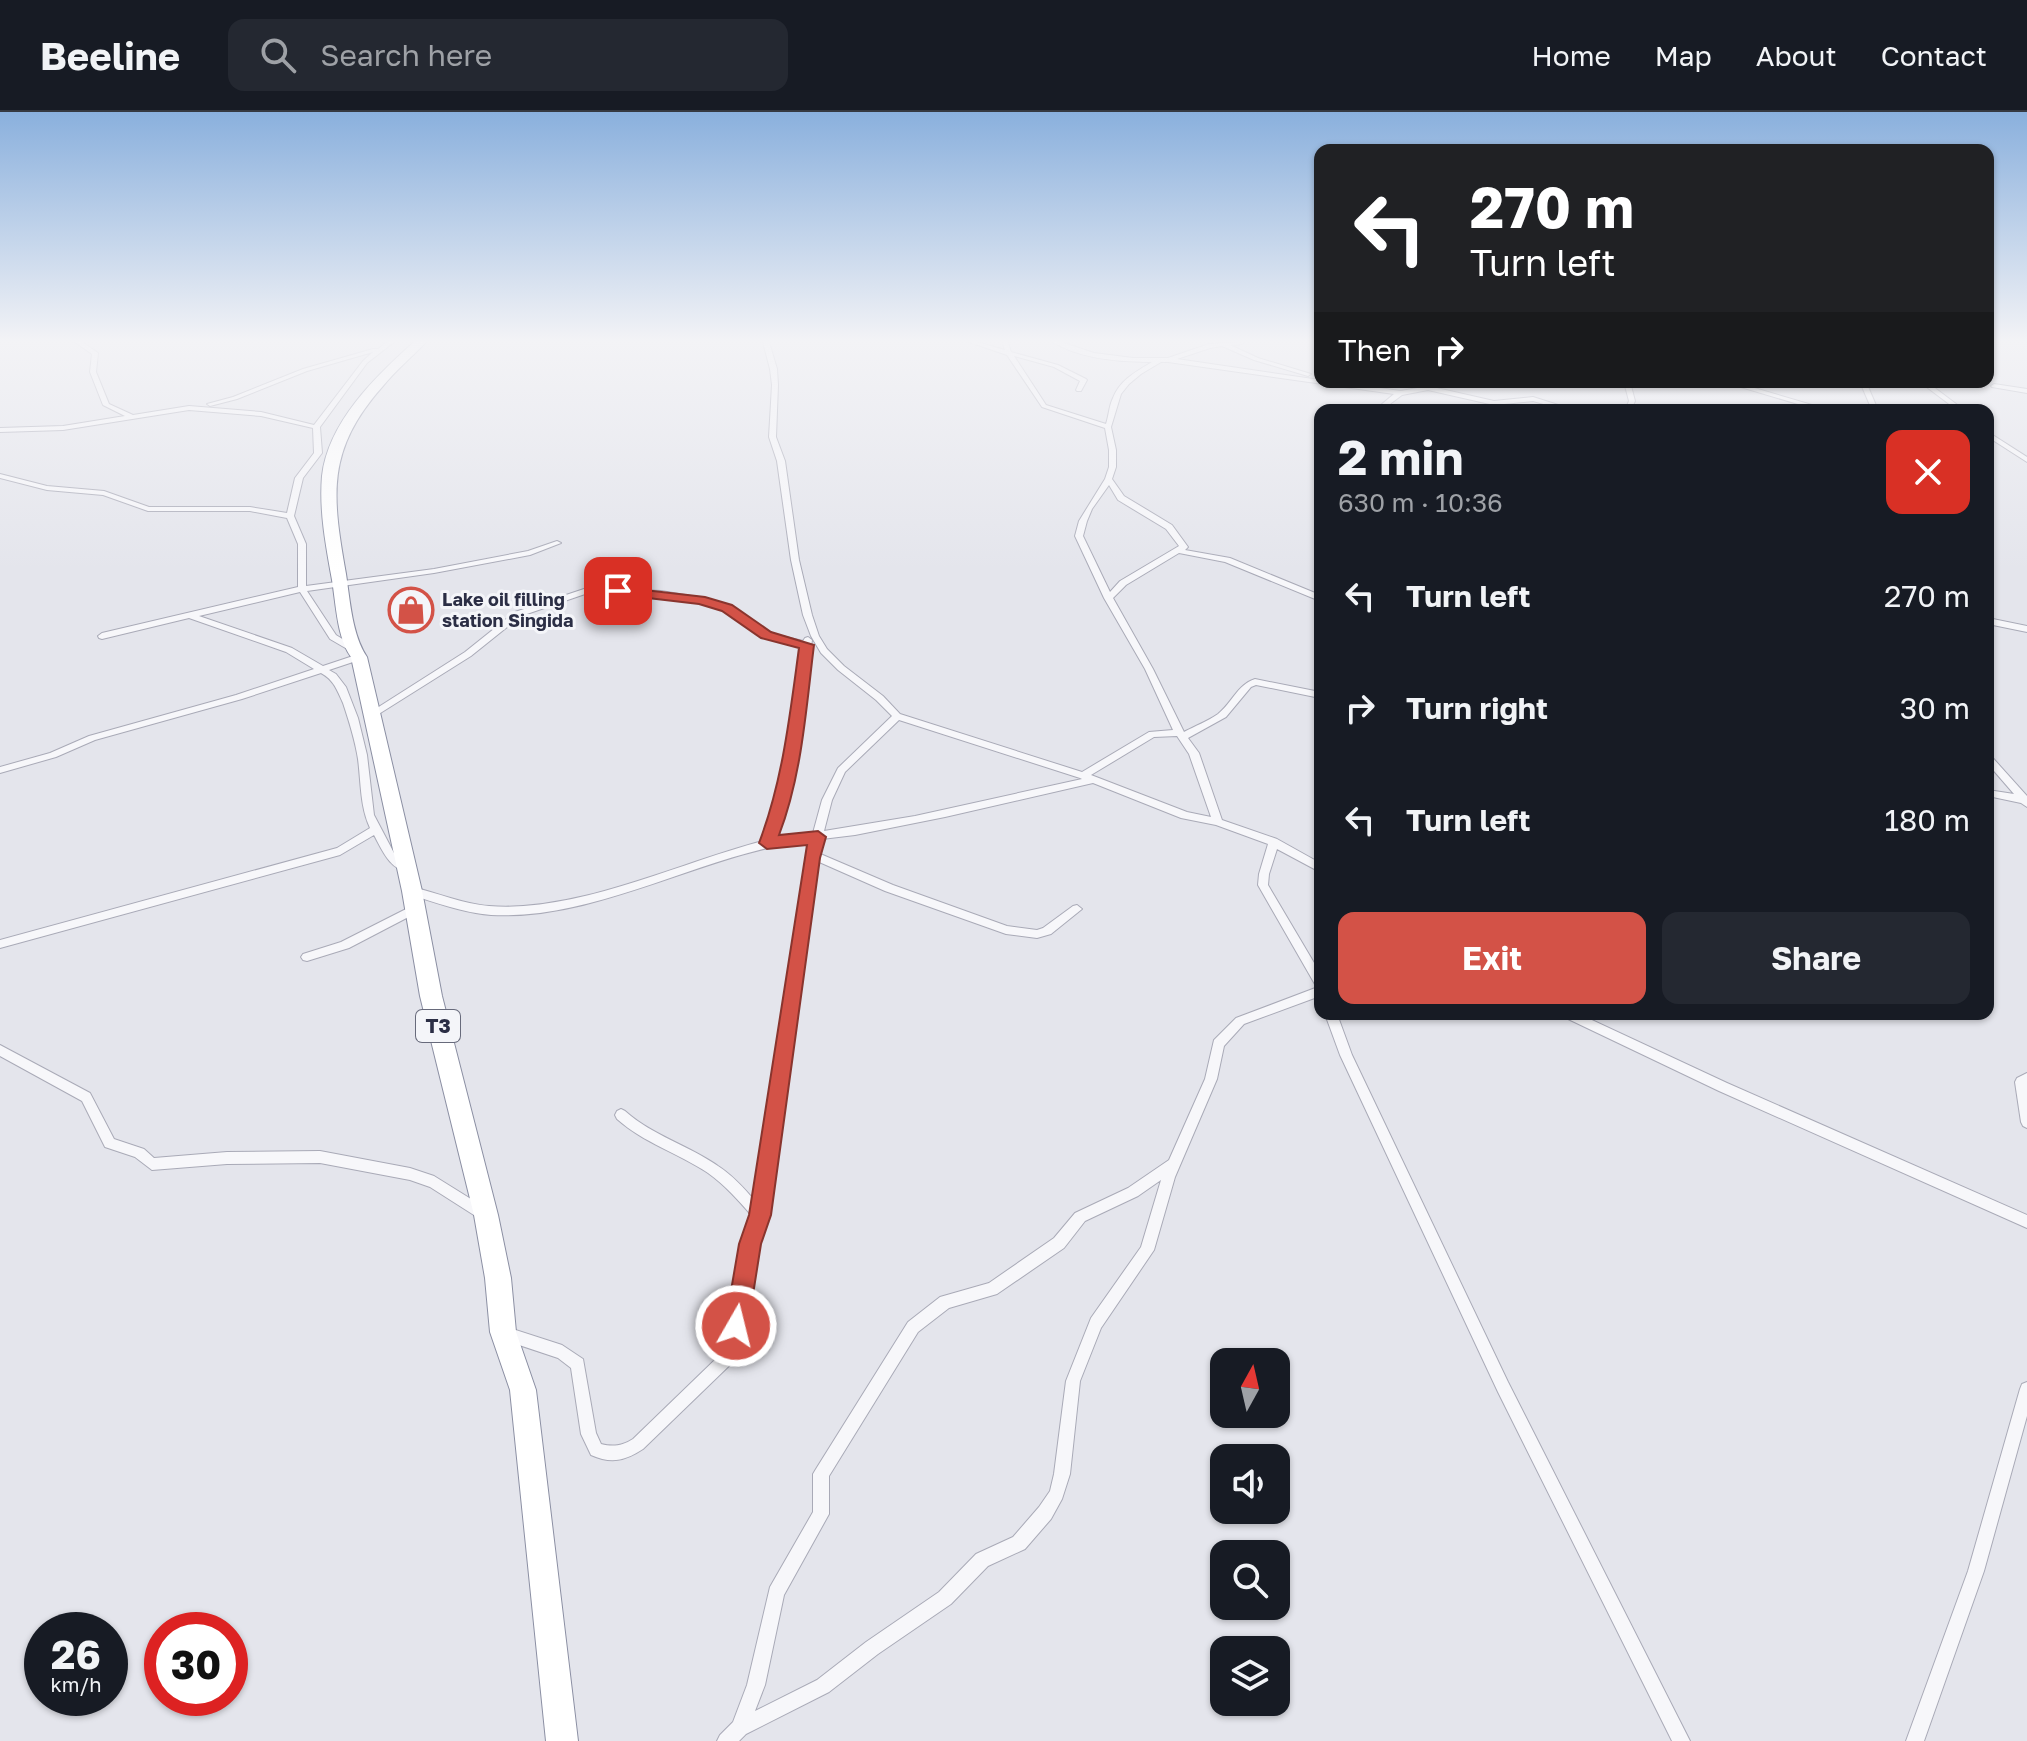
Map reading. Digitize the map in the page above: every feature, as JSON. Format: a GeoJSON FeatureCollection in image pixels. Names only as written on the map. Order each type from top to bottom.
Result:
{"type":"FeatureCollection","features":[{"type":"Feature","properties":{"kind":"highway","name":"T3"},"geometry":{"type":"LineString","coordinates":[[353,418],[331,461],[331,500],[339,586],[406,868],[431,996],[486,1215],[498,1278],[503,1332],[514,1357],[528,1421],[562,1741]]}},
{"type":"Feature","properties":{"kind":"street"},"geometry":{"type":"LineString","coordinates":[[0,430],[50,429],[131,418]]}},
{"type":"Feature","properties":{"kind":"street"},"geometry":{"type":"LineString","coordinates":[[278,418],[316,427]]}},
{"type":"Feature","properties":{"kind":"street"},"geometry":{"type":"LineString","coordinates":[[0,770],[53,755],[92,738],[326,669],[357,654],[333,637],[302,589],[305,551],[290,516],[299,478],[318,453],[316,427],[323,418]]}},
{"type":"Feature","properties":{"kind":"street"},"geometry":{"type":"LineString","coordinates":[[767,843],[779,813],[792,753],[810,628],[781,461],[774,449],[770,418]]}},
{"type":"Feature","properties":{"kind":"street"},"geometry":{"type":"LineString","coordinates":[[1081,418],[1108,427]]}},
{"type":"Feature","properties":{"kind":"street"},"geometry":{"type":"LineString","coordinates":[[1111,418],[1108,427],[1114,457],[1110,481],[1086,516],[1079,536],[1108,598],[1200,765],[1218,822]]}},
{"type":"Feature","properties":{"kind":"street"},"geometry":{"type":"LineString","coordinates":[[1994,438],[2027,460]]}},
{"type":"Feature","properties":{"kind":"street"},"geometry":{"type":"LineString","coordinates":[[0,476],[47,488],[113,495],[148,509],[250,509],[290,516]]}},
{"type":"Feature","properties":{"kind":"street"},"geometry":{"type":"LineString","coordinates":[[1108,598],[1129,579],[1180,551],[1183,545],[1173,531],[1121,498],[1110,481]]}},
{"type":"Feature","properties":{"kind":"street"},"geometry":{"type":"LineString","coordinates":[[102,636],[302,589],[339,586],[530,553],[557,543]]}},
{"type":"Feature","properties":{"kind":"street"},"geometry":{"type":"LineString","coordinates":[[1180,551],[1227,560],[1314,596]]}},
{"type":"Feature","properties":{"kind":"street"},"geometry":{"type":"LineString","coordinates":[[371,715],[468,654],[518,614],[587,590],[661,594],[700,600],[727,608],[766,635],[807,645]]}},
{"type":"Feature","properties":{"kind":"street"},"geometry":{"type":"LineString","coordinates":[[189,615],[289,650],[326,669],[341,687],[353,718],[362,755],[369,815],[390,856],[406,868]]}},
{"type":"Feature","properties":{"kind":"street"},"geometry":{"type":"LineString","coordinates":[[1994,622],[2027,629]]}},
{"type":"Feature","properties":{"kind":"street"},"geometry":{"type":"LineString","coordinates":[[810,628],[825,652],[879,696],[897,716],[1088,778],[1185,815],[1218,822],[1273,842],[1314,865]]}},
{"type":"Feature","properties":{"kind":"street"},"geometry":{"type":"LineString","coordinates":[[307,957],[345,945],[413,900],[496,912],[592,897],[767,843],[818,837],[1049,791],[1088,778],[1152,734],[1182,734],[1223,715],[1248,685],[1255,682],[1314,694]]}},
{"type":"Feature","properties":{"kind":"street"},"geometry":{"type":"LineString","coordinates":[[503,1332],[562,1352],[578,1364],[589,1434],[596,1450],[605,1454],[627,1451],[707,1380],[728,1357],[750,1244],[760,1215],[813,855],[827,800],[843,767],[897,716]]}},
{"type":"Feature","properties":{"kind":"street"},"geometry":{"type":"LineString","coordinates":[[1994,765],[2026,801]]}},
{"type":"Feature","properties":{"kind":"street"},"geometry":{"type":"LineString","coordinates":[[1049,791],[1057,783],[1056,768]]}},
{"type":"Feature","properties":{"kind":"street"},"geometry":{"type":"LineString","coordinates":[[1994,794],[2026,801]]}},
{"type":"Feature","properties":{"kind":"street"},"geometry":{"type":"LineString","coordinates":[[0,944],[340,851],[376,829]]}},
{"type":"Feature","properties":{"kind":"street"},"geometry":{"type":"LineString","coordinates":[[1273,842],[1273,858],[1263,875],[1263,885],[1314,973]]}},
{"type":"Feature","properties":{"kind":"street"},"geometry":{"type":"LineString","coordinates":[[813,855],[889,888],[1006,930],[1037,934],[1047,931],[1077,909]]}},
{"type":"Feature","properties":{"kind":"street"},"geometry":{"type":"LineString","coordinates":[[1306,860],[1314,861]]}},
{"type":"Feature","properties":{"kind":"street"},"geometry":{"type":"LineString","coordinates":[[726,1741],[740,1728],[823,1686],[945,1598],[982,1560],[1019,1543],[1045,1513],[1057,1494],[1062,1474],[1073,1381],[1096,1323],[1147,1250],[1162,1192],[1211,1079],[1218,1044],[1225,1033],[1240,1021],[1314,993]]}},
{"type":"Feature","properties":{"kind":"street"},"geometry":{"type":"LineString","coordinates":[[1333,1020],[1346,1055],[1503,1387],[1681,1741]]}},
{"type":"Feature","properties":{"kind":"street"},"geometry":{"type":"LineString","coordinates":[[1581,1020],[2027,1222]]}},
{"type":"Feature","properties":{"kind":"street"},"geometry":{"type":"LineString","coordinates":[[0,1050],[86,1097],[101,1132],[110,1143],[139,1153],[152,1164],[227,1158],[320,1157],[410,1174],[434,1182],[486,1215]]}},
{"type":"Feature","properties":{"kind":"street"},"geometry":{"type":"LineString","coordinates":[[2027,1078],[2021,1082],[2027,1122]]}},
{"type":"Feature","properties":{"kind":"street"},"geometry":{"type":"LineString","coordinates":[[621,1115],[641,1134],[711,1168],[741,1193],[760,1215]]}},
{"type":"Feature","properties":{"kind":"street"},"geometry":{"type":"LineString","coordinates":[[740,1728],[756,1685],[776,1593],[821,1514],[821,1474],[913,1327],[945,1302],[992,1289],[1059,1243],[1080,1217],[1133,1192],[1176,1163]]}},
{"type":"Feature","properties":{"kind":"street"},"geometry":{"type":"LineString","coordinates":[[1915,1741],[1976,1571],[2027,1389]]}},
{"type":"Feature","properties":{"kind":"place","name":"Lake oil filling station Singida"},"geometry":{"type":"Point","coordinates":[411,610]}},
{"type":"Feature","properties":{"kind":"route"},"geometry":{"type":"LineString","coordinates":[[618,591],[700,600],[727,608],[766,635],[807,645],[799,685],[792,753],[779,813],[767,843],[818,837],[812,858],[760,1215],[750,1244],[736,1326]]}}]}
